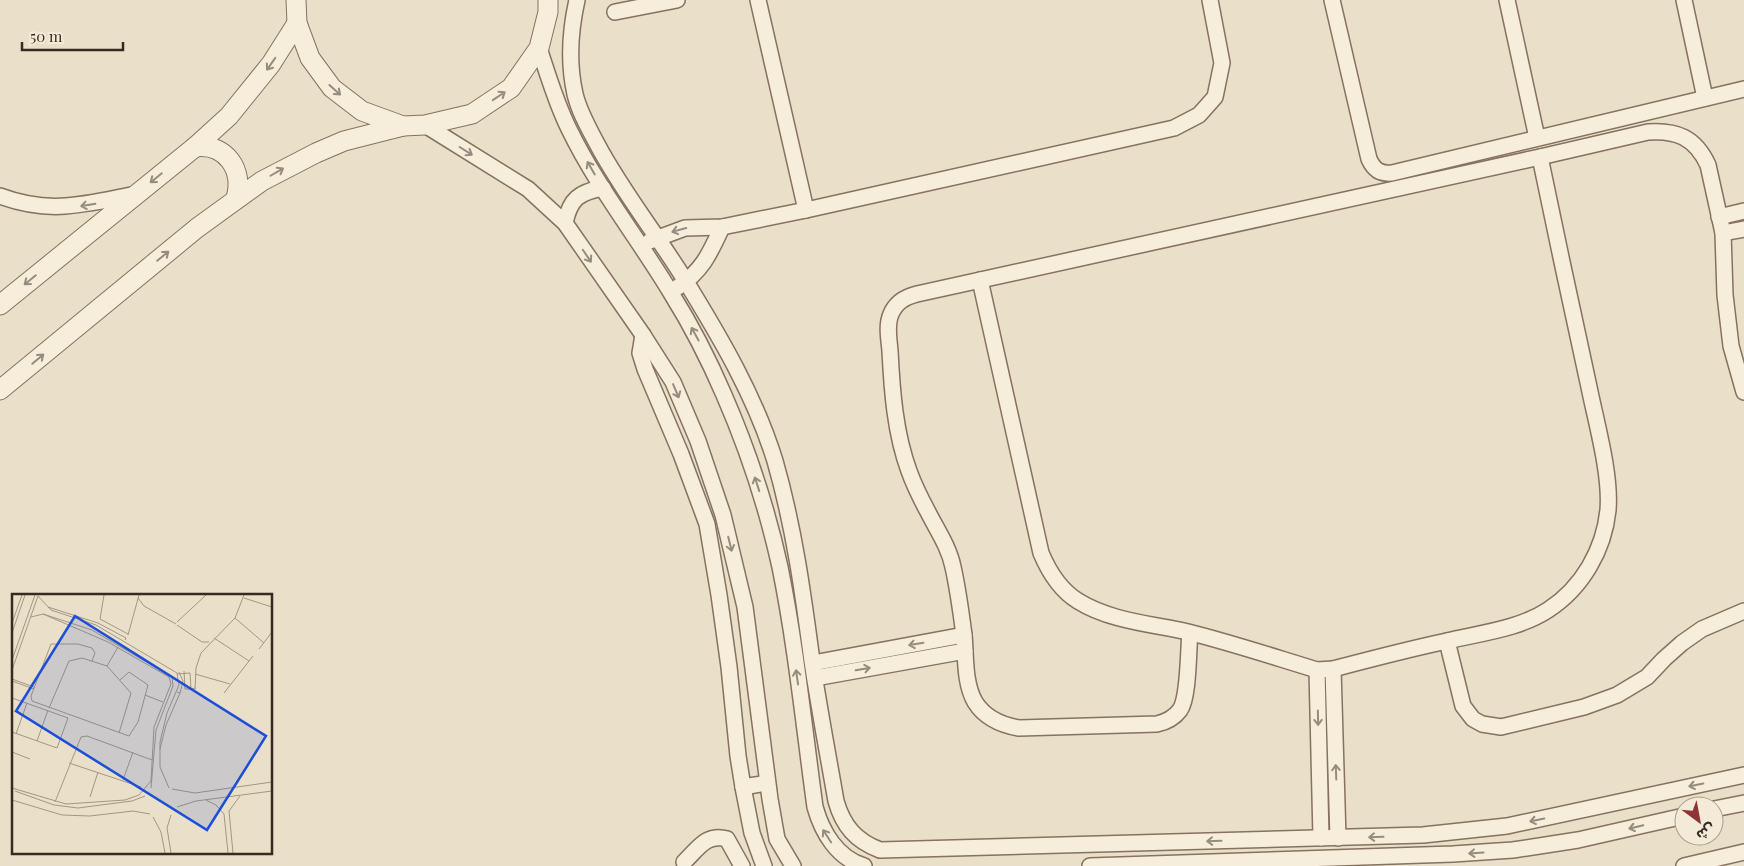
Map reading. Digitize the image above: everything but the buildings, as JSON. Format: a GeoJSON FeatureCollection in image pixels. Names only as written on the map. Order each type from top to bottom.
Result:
{"type":"FeatureCollection","features":[{"type":"Feature","properties":{"kind":"street"},"geometry":{"type":"LineString","coordinates":[[296,0],[297,23],[310,58],[332,88],[362,111],[403,126]]}},
{"type":"Feature","properties":{"kind":"street"},"geometry":{"type":"LineString","coordinates":[[0,390],[197,228],[236,198],[275,174],[316,153],[373,132],[403,126],[425,125],[472,114],[504,93],[511,88],[538,48],[548,12],[548,0]]}},
{"type":"Feature","properties":{"kind":"street"},"geometry":{"type":"LineString","coordinates":[[576,0],[571,26],[571,64],[575,95],[584,120],[610,169],[658,237],[726,349],[753,403],[774,459],[790,517],[801,576],[814,670],[840,815],[846,827],[867,845],[880,850],[1423,835],[1507,826],[1744,775]]}},
{"type":"Feature","properties":{"kind":"street"},"geometry":{"type":"LineString","coordinates":[[616,12],[677,0]]}},
{"type":"Feature","properties":{"kind":"street"},"geometry":{"type":"LineString","coordinates":[[758,0],[806,210]]}},
{"type":"Feature","properties":{"kind":"street"},"geometry":{"type":"LineString","coordinates":[[640,246],[658,237],[685,228],[722,227],[806,210],[1174,128],[1199,115],[1215,98],[1222,64],[1210,0]]}},
{"type":"Feature","properties":{"kind":"street"},"geometry":{"type":"LineString","coordinates":[[1332,0],[1369,159],[1377,171],[1384,174],[1744,89]]}},
{"type":"Feature","properties":{"kind":"street"},"geometry":{"type":"LineString","coordinates":[[1507,0],[1537,138]]}},
{"type":"Feature","properties":{"kind":"street"},"geometry":{"type":"LineString","coordinates":[[1684,0],[1705,98]]}},
{"type":"Feature","properties":{"kind":"street"},"geometry":{"type":"LineString","coordinates":[[0,305],[195,147],[228,116],[244,100],[271,64],[297,23]]}},
{"type":"Feature","properties":{"kind":"street"},"geometry":{"type":"LineString","coordinates":[[538,48],[569,129],[603,188],[671,292],[698,341],[724,395],[747,451],[765,508],[780,566],[815,807],[820,825],[830,841],[847,857],[864,866]]}},
{"type":"Feature","properties":{"kind":"street"},"geometry":{"type":"LineString","coordinates":[[425,125],[528,189],[565,223],[644,335],[673,382],[698,441],[723,515],[745,607],[767,784],[777,839],[792,866]]}},
{"type":"Feature","properties":{"kind":"street"},"geometry":{"type":"LineString","coordinates":[[1190,633],[1184,701],[1176,714],[1164,722],[1157,724],[1019,728],[1006,726],[989,717],[976,703],[969,687],[964,635],[953,566],[945,543],[924,506],[908,469],[898,427],[891,384],[888,328],[890,314],[900,301],[908,296],[1648,132],[1664,131],[1680,134],[1693,143],[1708,165],[1723,233],[1725,285],[1731,346],[1744,392]]}},
{"type":"Feature","properties":{"kind":"street"},"geometry":{"type":"LineString","coordinates":[[195,147],[211,147],[230,160],[235,167],[239,183],[236,198]]}},
{"type":"Feature","properties":{"kind":"street"},"geometry":{"type":"LineString","coordinates":[[980,280],[1041,553],[1052,575],[1063,588],[1076,600],[1091,608],[1116,616],[1190,633],[1317,670],[1333,669],[1484,633],[1528,620],[1547,610],[1565,597],[1580,581],[1592,563],[1604,533],[1608,508],[1608,484],[1540,157]]}},
{"type":"Feature","properties":{"kind":"street"},"geometry":{"type":"LineString","coordinates":[[565,223],[568,209],[572,202],[589,190],[603,188]]}},
{"type":"Feature","properties":{"kind":"street"},"geometry":{"type":"LineString","coordinates":[[0,196],[26,204],[62,207],[81,206],[136,194]]}},
{"type":"Feature","properties":{"kind":"street"},"geometry":{"type":"LineString","coordinates":[[1719,217],[1744,211]]}},
{"type":"Feature","properties":{"kind":"street"},"geometry":{"type":"LineString","coordinates":[[671,292],[686,282],[706,261],[722,227]]}},
{"type":"Feature","properties":{"kind":"street"},"geometry":{"type":"LineString","coordinates":[[1723,233],[1744,229]]}},
{"type":"Feature","properties":{"kind":"street"},"geometry":{"type":"LineString","coordinates":[[644,335],[640,353],[645,369],[681,454],[707,524],[719,594],[743,787],[752,833],[764,866]]}},
{"type":"Feature","properties":{"kind":"street"},"geometry":{"type":"LineString","coordinates":[[1447,641],[1463,706],[1474,719],[1482,724],[1491,727],[1501,727],[1584,707],[1617,695],[1647,677],[1664,659],[1702,629],[1744,611]]}},
{"type":"Feature","properties":{"kind":"street"},"geometry":{"type":"LineString","coordinates":[[814,670],[964,635]]}},
{"type":"Feature","properties":{"kind":"street"},"geometry":{"type":"LineString","coordinates":[[814,670],[965,651]]}},
{"type":"Feature","properties":{"kind":"street"},"geometry":{"type":"LineString","coordinates":[[1333,669],[1338,838]]}},
{"type":"Feature","properties":{"kind":"street"},"geometry":{"type":"LineString","coordinates":[[1317,670],[1321,838]]}},
{"type":"Feature","properties":{"kind":"street"},"geometry":{"type":"LineString","coordinates":[[743,787],[767,784]]}},
{"type":"Feature","properties":{"kind":"street"},"geometry":{"type":"LineString","coordinates":[[1724,807],[1744,803]]}},
{"type":"Feature","properties":{"kind":"street"},"geometry":{"type":"LineString","coordinates":[[1320,804],[1337,804]]}},
{"type":"Feature","properties":{"kind":"street"},"geometry":{"type":"LineString","coordinates":[[1090,866],[1453,854],[1513,850],[1578,840],[1674,818]]}},
{"type":"Feature","properties":{"kind":"street"},"geometry":{"type":"LineString","coordinates":[[683,865],[708,838],[717,836],[727,839],[742,866]]}},
{"type":"Feature","properties":{"kind":"street"},"geometry":{"type":"LineString","coordinates":[[1684,866],[1744,852]]}}]}
